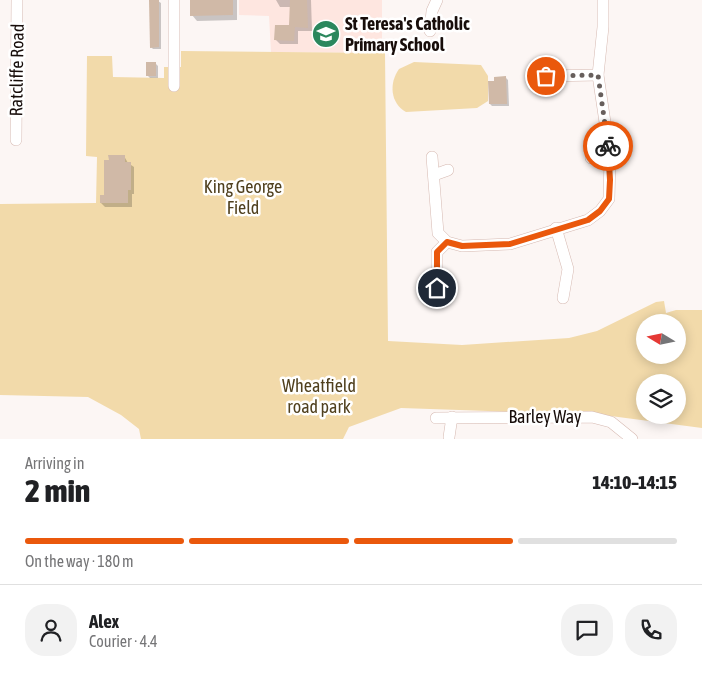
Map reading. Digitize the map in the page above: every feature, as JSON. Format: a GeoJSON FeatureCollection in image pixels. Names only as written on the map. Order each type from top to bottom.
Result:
{"type":"FeatureCollection","features":[{"type":"Feature","properties":{"kind":"street","name":"Ratcliffe Road"},"geometry":{"type":"LineString","coordinates":[[16,140],[18,0]]}},
{"type":"Feature","properties":{"kind":"street"},"geometry":{"type":"LineString","coordinates":[[174,0],[174,86]]}},
{"type":"Feature","properties":{"kind":"street"},"geometry":{"type":"LineString","coordinates":[[430,32],[432,11],[437,0]]}},
{"type":"Feature","properties":{"kind":"street"},"geometry":{"type":"LineString","coordinates":[[432,157],[438,233],[447,242],[462,246],[510,244],[556,228],[588,220],[600,211],[609,199],[610,156],[598,75],[603,27],[603,0]]}},
{"type":"Feature","properties":{"kind":"street"},"geometry":{"type":"LineString","coordinates":[[546,76],[598,75]]}},
{"type":"Feature","properties":{"kind":"street"},"geometry":{"type":"LineString","coordinates":[[591,158],[610,156]]}},
{"type":"Feature","properties":{"kind":"street"},"geometry":{"type":"LineString","coordinates":[[434,174],[448,170]]}},
{"type":"Feature","properties":{"kind":"street"},"geometry":{"type":"LineString","coordinates":[[556,228],[568,269],[563,298]]}},
{"type":"Feature","properties":{"kind":"street"},"geometry":{"type":"LineString","coordinates":[[437,288],[437,252],[447,242]]}},
{"type":"Feature","properties":{"kind":"street"},"geometry":{"type":"LineString","coordinates":[[449,437],[452,417]]}},
{"type":"Feature","properties":{"kind":"street","name":"Barley Way"},"geometry":{"type":"LineString","coordinates":[[436,418],[592,417],[611,422],[626,432],[632,439]]}},
{"type":"Feature","properties":{"kind":"shaded area","name":"St Teresa's Catholic Primary School"},"geometry":{"type":"Polygon","coordinates":[[[239,0],[382,0],[382,53],[271,52],[269,16],[239,15],[239,0]]]}},
{"type":"Feature","properties":{"kind":"green space","name":"King George Field"},"geometry":{"type":"Polygon","coordinates":[[[181,51],[385,53],[388,341],[462,345],[569,338],[597,331],[656,302],[664,301],[666,313],[676,310],[702,310],[702,428],[672,424],[686,424],[686,374],[636,374],[636,419],[603,415],[401,408],[349,427],[343,439],[141,439],[139,429],[121,415],[88,397],[0,395],[0,204],[96,203],[97,157],[86,156],[87,56],[112,56],[113,77],[164,78],[164,67],[181,67],[181,51]]]}},
{"type":"Feature","properties":{"kind":"green space"},"geometry":{"type":"Polygon","coordinates":[[[414,62],[481,65],[488,76],[488,101],[477,108],[406,112],[394,98],[393,86],[399,69],[414,62]]]}},
{"type":"Feature","properties":{"kind":"building"},"geometry":{"type":"Polygon","coordinates":[[[149,0],[159,0],[159,47],[150,48],[149,0]]]}},
{"type":"Feature","properties":{"kind":"building"},"geometry":{"type":"Polygon","coordinates":[[[190,0],[233,0],[233,15],[190,16],[190,0]]]}},
{"type":"Feature","properties":{"kind":"building"},"geometry":{"type":"Polygon","coordinates":[[[290,0],[307,0],[308,28],[295,27],[294,41],[274,40],[275,25],[289,25],[290,0]]]}},
{"type":"Feature","properties":{"kind":"building"},"geometry":{"type":"Polygon","coordinates":[[[146,62],[156,62],[156,76],[146,76],[146,62]]]}},
{"type":"Feature","properties":{"kind":"building"},"geometry":{"type":"Polygon","coordinates":[[[506,76],[507,104],[489,104],[488,81],[494,81],[494,77],[506,76]]]}},
{"type":"Feature","properties":{"kind":"building"},"geometry":{"type":"Polygon","coordinates":[[[108,155],[125,155],[125,162],[131,162],[131,190],[128,190],[128,203],[100,203],[100,195],[104,195],[104,160],[109,160],[108,155]]]}},
{"type":"Feature","properties":{"kind":"way so far"},"geometry":{"type":"LineString","coordinates":[[546,76],[598,75],[608,146]]}},
{"type":"Feature","properties":{"kind":"place","name":"St Teresa's Catholic Primary School"},"geometry":{"type":"Point","coordinates":[326,34]}},
{"type":"Feature","properties":{"kind":"route"},"geometry":{"type":"LineString","coordinates":[[437,288],[437,252],[447,242],[462,246],[510,244],[556,228],[588,220],[600,211],[609,199],[610,156],[608,146]]}},
{"type":"Feature","properties":{"kind":"park label","name":"Wheatfield road park"},"geometry":{"type":"Point","coordinates":[319,396]}}]}
